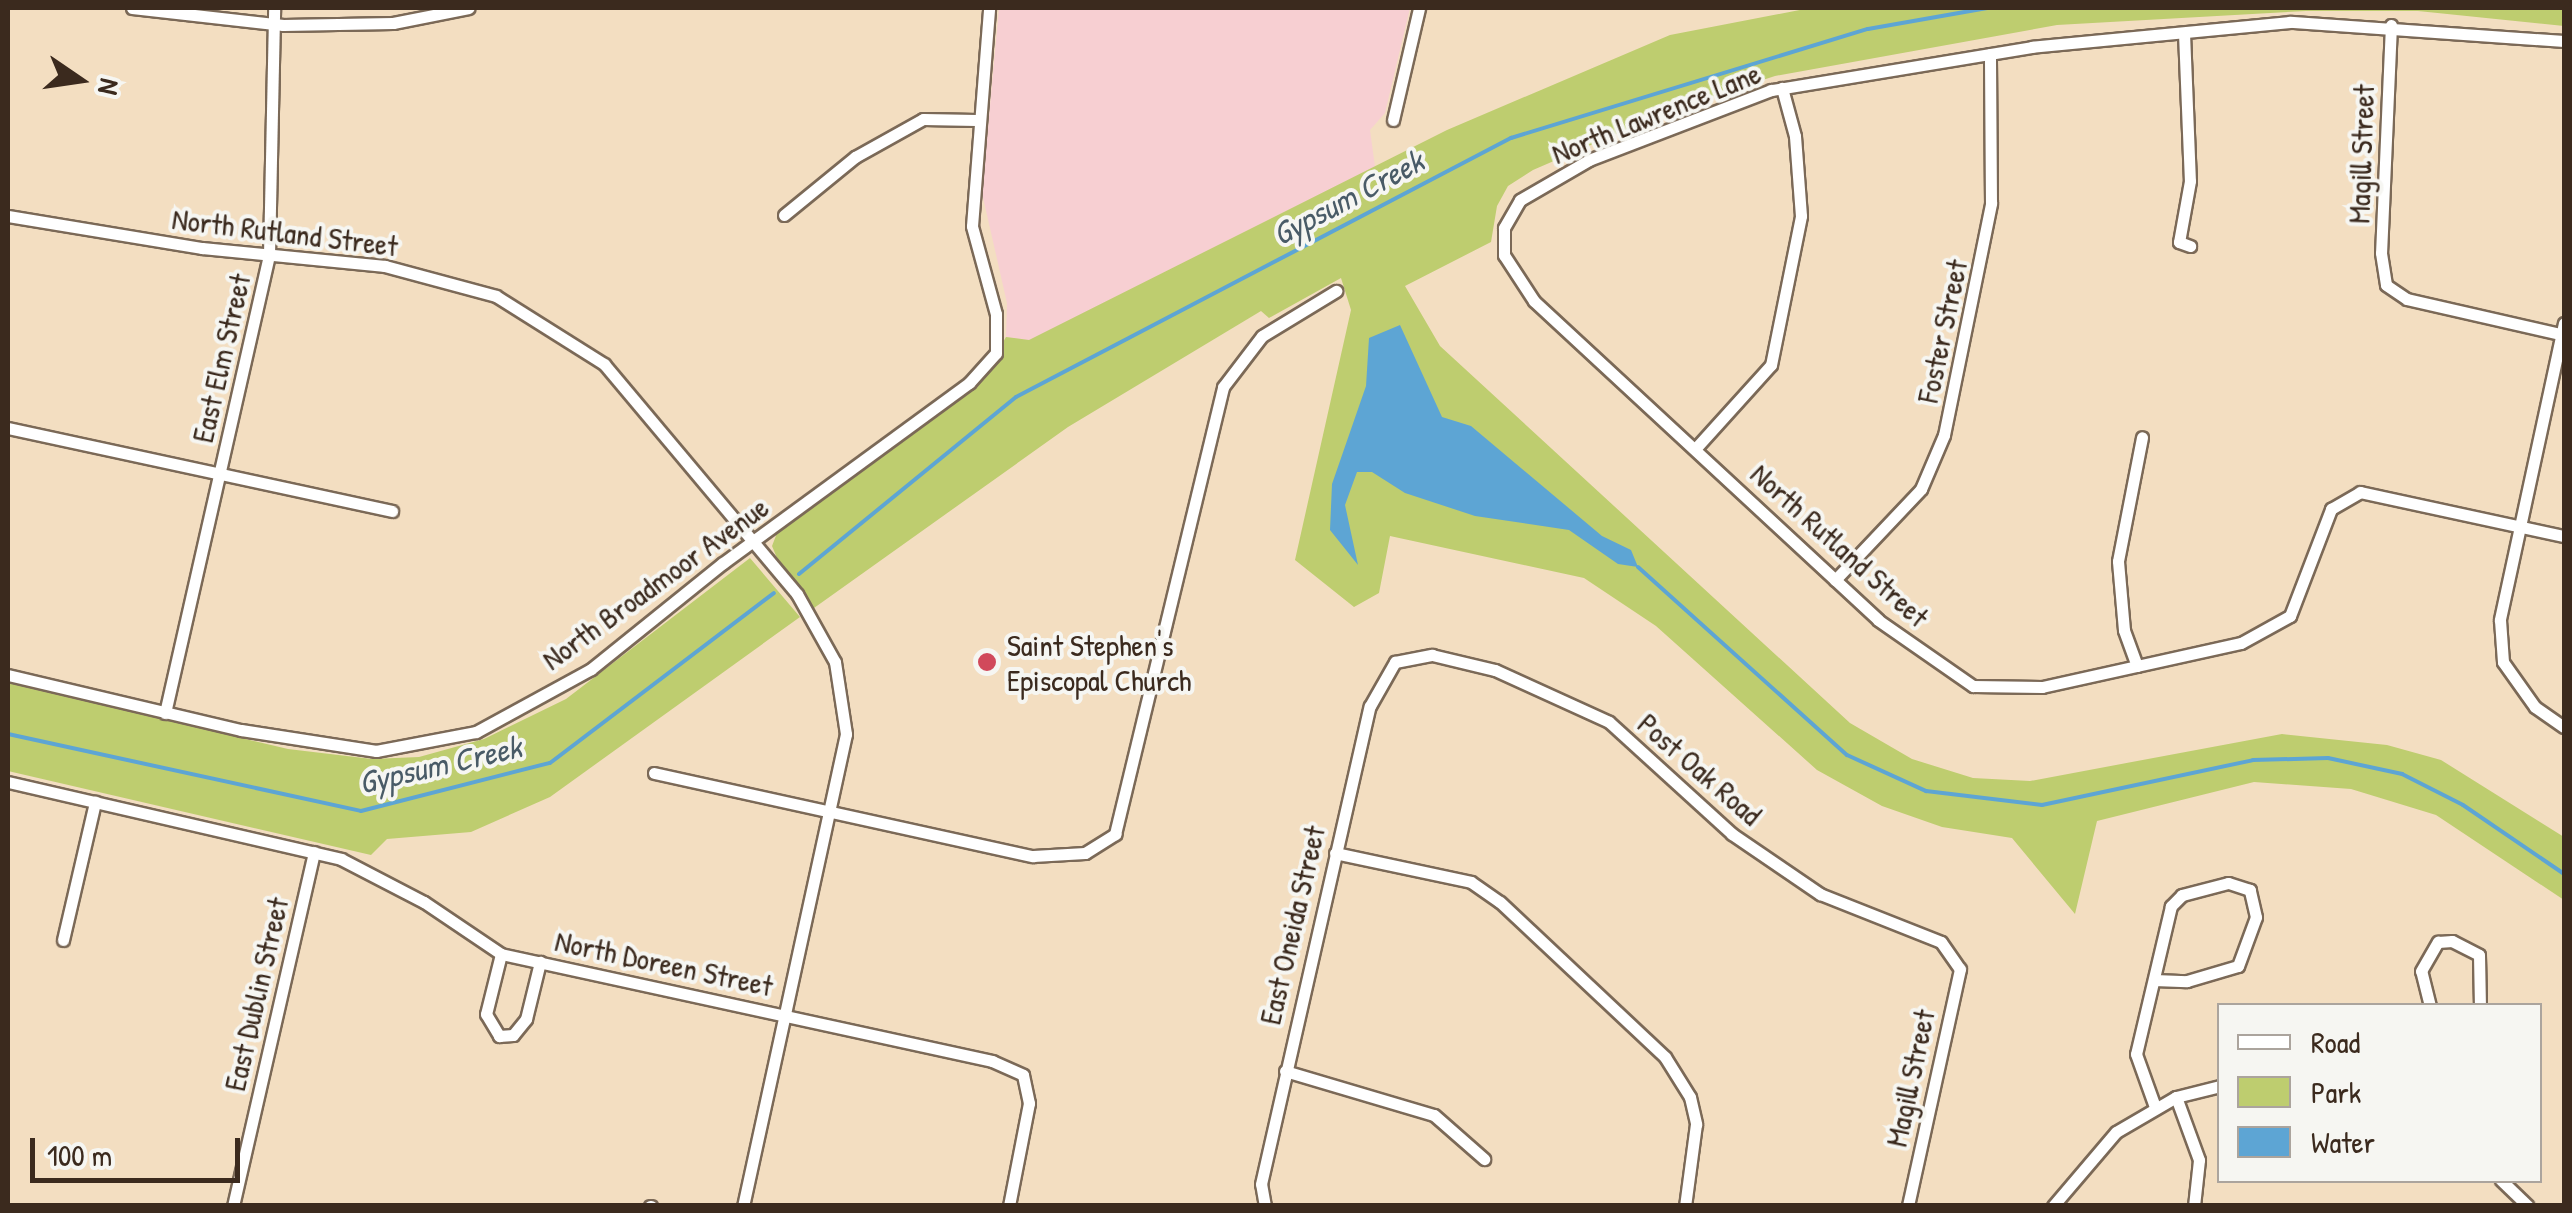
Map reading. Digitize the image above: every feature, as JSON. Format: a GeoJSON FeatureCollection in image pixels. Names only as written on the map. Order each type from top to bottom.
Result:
{"type":"FeatureCollection","features":[{"type":"Feature","properties":{"kind":"street"},"geometry":{"type":"LineString","coordinates":[[132,8],[274,24],[393,23],[470,8]]}},
{"type":"Feature","properties":{"kind":"street","name":"East Elm Street"},"geometry":{"type":"LineString","coordinates":[[165,713],[269,255],[274,8]]}},
{"type":"Feature","properties":{"kind":"street"},"geometry":{"type":"LineString","coordinates":[[784,216],[855,157],[923,119],[976,120],[989,8]]}},
{"type":"Feature","properties":{"kind":"street"},"geometry":{"type":"LineString","coordinates":[[1394,120],[1419,8]]}},
{"type":"Feature","properties":{"kind":"street","name":"North Lawrence Lane"},"geometry":{"type":"LineString","coordinates":[[1504,228],[1520,200],[1589,160],[1782,88],[1990,54],[2290,22],[2391,25],[2564,41]]}},
{"type":"Feature","properties":{"kind":"street","name":"Magill Street"},"geometry":{"type":"LineString","coordinates":[[2391,25],[2381,253],[2386,284],[2407,299],[2564,331]]}},
{"type":"Feature","properties":{"kind":"street"},"geometry":{"type":"LineString","coordinates":[[2184,33],[2190,180],[2179,242],[2190,246]]}},
{"type":"Feature","properties":{"kind":"street","name":"Foster Street"},"geometry":{"type":"LineString","coordinates":[[1835,580],[1921,489],[1944,435],[1987,241],[1994,124],[1990,54]]}},
{"type":"Feature","properties":{"kind":"street"},"geometry":{"type":"LineString","coordinates":[[1695,449],[1770,365],[1778,334],[1801,216],[1795,136],[1782,88]]}},
{"type":"Feature","properties":{"kind":"street","name":"North Broadmoor Avenue"},"geometry":{"type":"LineString","coordinates":[[8,676],[165,713],[376,751],[476,732],[591,668],[752,541],[969,383],[996,353],[996,314],[972,226],[976,120]]}},
{"type":"Feature","properties":{"kind":"street","name":"North Rutland Street"},"geometry":{"type":"LineString","coordinates":[[8,216],[269,255],[385,266],[496,296],[604,364],[797,594],[835,662],[846,734],[743,1206]]}},
{"type":"Feature","properties":{"kind":"street","name":"North Rutland Street"},"geometry":{"type":"LineString","coordinates":[[1504,228],[1504,255],[1534,301],[1878,620],[1974,686],[2042,687],[2241,643],[2290,616],[2331,509],[2360,492],[2564,536]]}},
{"type":"Feature","properties":{"kind":"street"},"geometry":{"type":"LineString","coordinates":[[654,772],[1033,856],[1085,854],[1115,834],[1223,387],[1262,336],[1336,290]]}},
{"type":"Feature","properties":{"kind":"street"},"geometry":{"type":"LineString","coordinates":[[2564,331],[2500,620],[2503,662],[2535,707],[2564,727]]}},
{"type":"Feature","properties":{"kind":"street"},"geometry":{"type":"LineString","coordinates":[[8,428],[392,511]]}},
{"type":"Feature","properties":{"kind":"street"},"geometry":{"type":"LineString","coordinates":[[2137,666],[2124,630],[2118,562],[2142,437]]}},
{"type":"Feature","properties":{"kind":"street","name":"Post Oak Road"},"geometry":{"type":"LineString","coordinates":[[1396,662],[1432,656],[1495,670],[1608,722],[1732,834],[1806,884],[1941,942],[1954,962]]}},
{"type":"Feature","properties":{"kind":"street","name":"East Oneida Street"},"geometry":{"type":"LineString","coordinates":[[1264,1206],[1261,1184],[1285,1070],[1370,706],[1396,662]]}},
{"type":"Feature","properties":{"kind":"street"},"geometry":{"type":"LineString","coordinates":[[8,782],[314,852]]}},
{"type":"Feature","properties":{"kind":"street"},"geometry":{"type":"LineString","coordinates":[[62,940],[95,802]]}},
{"type":"Feature","properties":{"kind":"street","name":"North Doreen Street"},"geometry":{"type":"LineString","coordinates":[[314,852],[341,858],[424,902],[501,954],[992,1060],[1023,1075],[1029,1103],[1009,1206]]}},
{"type":"Feature","properties":{"kind":"street","name":"East Dublin Street"},"geometry":{"type":"LineString","coordinates":[[233,1206],[314,852]]}},
{"type":"Feature","properties":{"kind":"street"},"geometry":{"type":"LineString","coordinates":[[1335,853],[1470,882],[1500,902],[1665,1058],[1690,1096],[1695,1162],[1686,1206]]}},
{"type":"Feature","properties":{"kind":"street"},"geometry":{"type":"LineString","coordinates":[[2154,980],[2186,981],[2238,966],[2256,918],[2250,890],[2228,883],[2182,895],[2171,906],[2136,1054],[2154,1107]]}},
{"type":"Feature","properties":{"kind":"street"},"geometry":{"type":"LineString","coordinates":[[2429,1003],[2421,970],[2438,942],[2452,941],[2480,955],[2480,1003]]}},
{"type":"Feature","properties":{"kind":"street"},"geometry":{"type":"LineString","coordinates":[[501,954],[486,1014],[499,1036],[514,1035],[526,1019],[540,962]]}},
{"type":"Feature","properties":{"kind":"street","name":"Magill Street"},"geometry":{"type":"LineString","coordinates":[[1908,1206],[1960,969],[1954,962]]}},
{"type":"Feature","properties":{"kind":"street"},"geometry":{"type":"LineString","coordinates":[[1285,1070],[1434,1115],[1484,1158]]}},
{"type":"Feature","properties":{"kind":"street"},"geometry":{"type":"LineString","coordinates":[[2053,1206],[2116,1132],[2176,1097],[2217,1087]]}},
{"type":"Feature","properties":{"kind":"street"},"geometry":{"type":"LineString","coordinates":[[2176,1097],[2200,1160],[2194,1206]]}},
{"type":"Feature","properties":{"kind":"street"},"geometry":{"type":"LineString","coordinates":[[2504,1183],[2528,1206]]}},
{"type":"Feature","properties":{"kind":"shaded area"},"geometry":{"type":"Polygon","coordinates":[[[999,8],[1410,8],[1385,113],[1370,130],[1375,167],[1029,341],[1006,337],[1007,303],[982,193],[999,8]]]}},
{"type":"Feature","properties":{"kind":"green space"},"geometry":{"type":"Polygon","coordinates":[[[1810,8],[2564,8],[2564,26],[2418,11],[2306,11],[2057,25],[1775,76],[1674,109],[1533,170],[1508,186],[1497,206],[1491,242],[1405,286],[1440,346],[1850,723],[1912,759],[1973,778],[2030,781],[2282,734],[2387,745],[2441,760],[2564,837],[2564,900],[2436,815],[2351,789],[2254,782],[2097,821],[2075,914],[2012,838],[1942,827],[1882,806],[1817,770],[1656,626],[1584,578],[1390,536],[1379,593],[1354,607],[1295,560],[1351,310],[1341,278],[1269,318],[1261,311],[1068,427],[814,608],[777,558],[772,546],[777,533],[977,387],[1006,337],[1029,340],[1447,130],[1670,35],[1810,8]]]}},
{"type":"Feature","properties":{"kind":"green space"},"geometry":{"type":"Polygon","coordinates":[[[750,558],[800,617],[550,797],[471,832],[387,839],[371,855],[8,771],[8,683],[288,749],[372,759],[419,757],[484,739],[566,699],[750,558]]]}},
{"type":"Feature","properties":{"kind":"water"},"geometry":{"type":"Polygon","coordinates":[[[1400,325],[1442,417],[1471,426],[1602,536],[1631,550],[1638,567],[1618,564],[1569,530],[1475,516],[1405,493],[1372,472],[1357,472],[1345,505],[1358,565],[1330,530],[1332,484],[1366,386],[1369,338],[1400,325]]]}},
{"type":"Feature","properties":{"kind":"waterway","name":"Gypsum Creek"},"geometry":{"type":"LineString","coordinates":[[799,574],[1016,397],[1511,138],[1868,29],[1987,8]]}},
{"type":"Feature","properties":{"kind":"waterway"},"geometry":{"type":"LineString","coordinates":[[1638,567],[1847,755],[1926,791],[2042,805],[2253,760],[2328,758],[2402,774],[2463,805],[2564,874]]}},
{"type":"Feature","properties":{"kind":"waterway","name":"Gypsum Creek"},"geometry":{"type":"LineString","coordinates":[[8,734],[361,811],[550,763],[774,593]]}},
{"type":"Feature","properties":{"kind":"place","name":"Saint Stephen's Episcopal Church"},"geometry":{"type":"Point","coordinates":[987,662]}}]}
